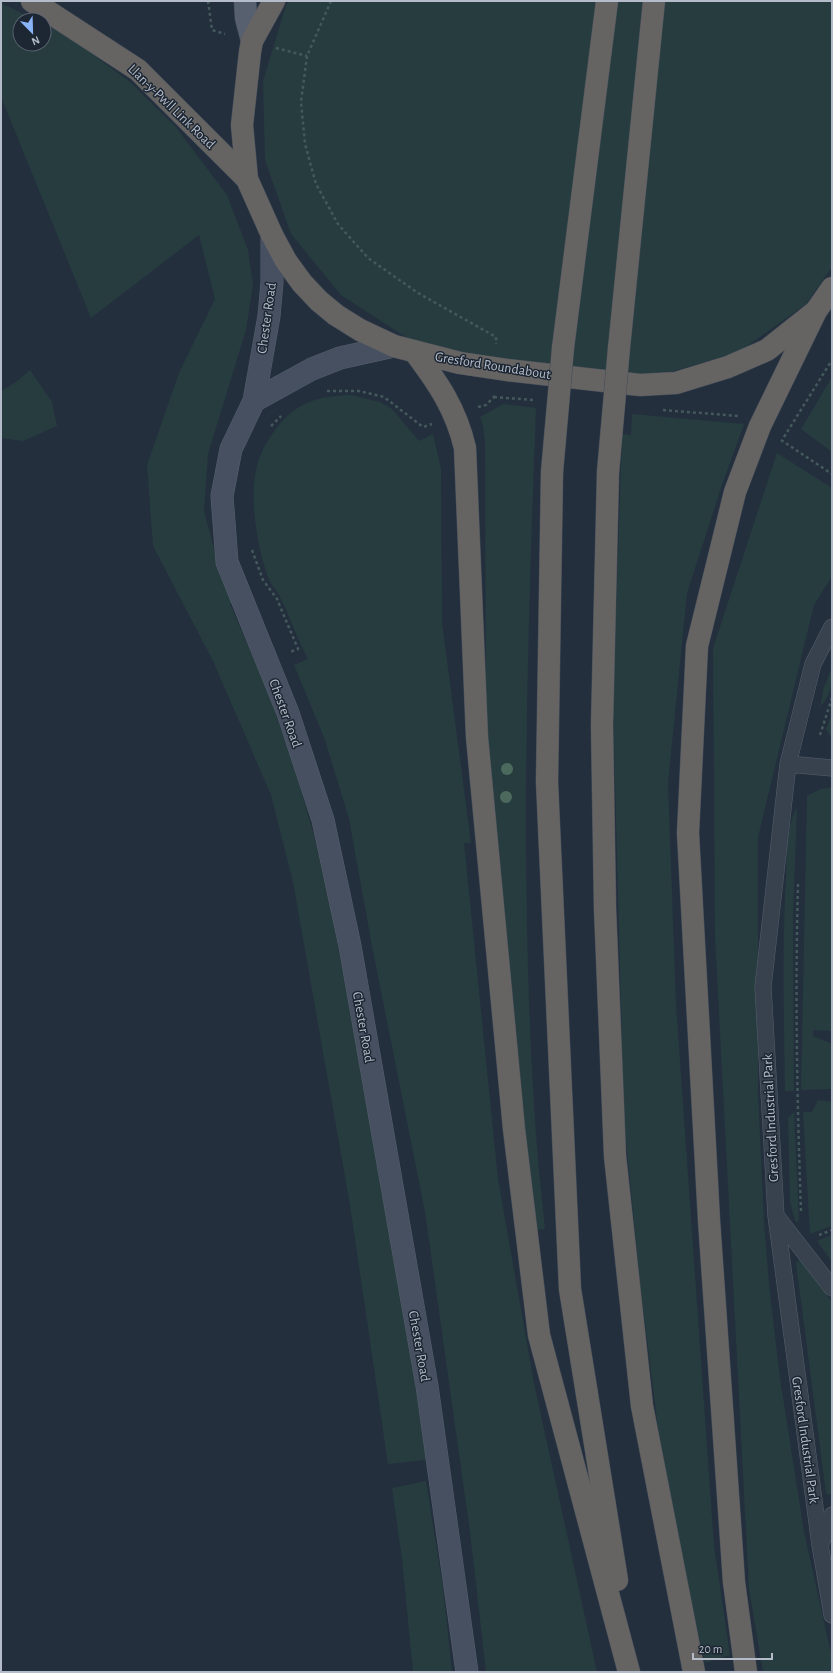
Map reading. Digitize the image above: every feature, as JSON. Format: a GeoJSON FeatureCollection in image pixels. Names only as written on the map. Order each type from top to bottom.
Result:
{"type":"FeatureCollection","features":[{"type":"Feature","properties":{"kind":"highway","name":"Llan-y-Pwll Link Road"},"geometry":{"type":"LineString","coordinates":[[32,1],[138,70],[247,179]]}},
{"type":"Feature","properties":{"kind":"highway","name":"Gresford Roundabout"},"geometry":{"type":"LineString","coordinates":[[274,1],[252,41],[242,125],[247,179],[272,235],[286,261],[302,283],[319,301],[336,315],[360,330],[404,349],[460,363],[495,369],[640,385],[676,383],[728,367],[767,350],[816,311],[832,288]]}},
{"type":"Feature","properties":{"kind":"highway"},"geometry":{"type":"LineString","coordinates":[[607,1],[563,348],[552,472],[547,782],[570,1289],[631,1672]]}},
{"type":"Feature","properties":{"kind":"highway"},"geometry":{"type":"LineString","coordinates":[[654,1],[608,472],[602,725],[605,908],[615,1156],[642,1406],[694,1672]]}},
{"type":"Feature","properties":{"kind":"highway"},"geometry":{"type":"LineString","coordinates":[[746,1672],[734,1582],[710,1243],[688,833],[697,646],[735,492],[760,426],[816,311]]}},
{"type":"Feature","properties":{"kind":"highway"},"geometry":{"type":"LineString","coordinates":[[404,349],[438,383],[461,428],[466,448],[478,744],[514,1129],[539,1335],[631,1672]]}},
{"type":"Feature","properties":{"kind":"main road"},"geometry":{"type":"LineString","coordinates":[[245,1],[246,18],[252,41]]}},
{"type":"Feature","properties":{"kind":"main road","name":"Chester Road"},"geometry":{"type":"LineString","coordinates":[[272,235],[272,282],[270,303],[254,401],[231,449],[222,496],[227,562],[288,714],[323,820],[350,946],[427,1386],[467,1672]]}},
{"type":"Feature","properties":{"kind":"main road"},"geometry":{"type":"LineString","coordinates":[[254,401],[312,368],[340,358],[404,349]]}},
{"type":"Feature","properties":{"kind":"lane","name":"Gresford Industrial Park"},"geometry":{"type":"LineString","coordinates":[[832,627],[813,664],[788,764],[763,987],[776,1216],[820,1545],[832,1615]]}},
{"type":"Feature","properties":{"kind":"lane"},"geometry":{"type":"LineString","coordinates":[[788,764],[832,768]]}},
{"type":"Feature","properties":{"kind":"lane"},"geometry":{"type":"LineString","coordinates":[[776,1216],[832,1288]]}},
{"type":"Feature","properties":{"kind":"lane"},"geometry":{"type":"LineString","coordinates":[[820,1545],[832,1515]]}},
{"type":"Feature","properties":{"kind":"path"},"geometry":{"type":"LineString","coordinates":[[321,393],[328,391],[359,391],[384,397],[423,427],[486,405],[494,397],[496,337],[418,293],[368,258],[338,224],[316,184],[305,144],[301,102],[307,56],[331,1]]}},
{"type":"Feature","properties":{"kind":"path"},"geometry":{"type":"LineString","coordinates":[[782,441],[832,360]]}},
{"type":"Feature","properties":{"kind":"path"},"geometry":{"type":"LineString","coordinates":[[494,397],[534,400]]}},
{"type":"Feature","properties":{"kind":"path"},"geometry":{"type":"LineString","coordinates":[[659,410],[738,416],[760,426],[832,474]]}},
{"type":"Feature","properties":{"kind":"path"},"geometry":{"type":"LineString","coordinates":[[267,430],[283,414]]}},
{"type":"Feature","properties":{"kind":"path"},"geometry":{"type":"LineString","coordinates":[[250,544],[263,580],[277,599],[298,649],[268,662]]}},
{"type":"Feature","properties":{"kind":"path"},"geometry":{"type":"LineString","coordinates":[[810,766],[832,698]]}},
{"type":"Feature","properties":{"kind":"path"},"geometry":{"type":"LineString","coordinates":[[798,882],[796,961],[796,1090],[801,1218]]}},
{"type":"Feature","properties":{"kind":"path"},"geometry":{"type":"LineString","coordinates":[[818,1236],[832,1230]]}},
{"type":"Feature","properties":{"kind":"green space"},"geometry":{"type":"Polygon","coordinates":[[[289,1],[832,1],[832,267],[806,304],[739,352],[660,375],[581,371],[487,358],[407,338],[341,295],[291,234],[265,160],[263,81],[286,5],[289,1]]]}},
{"type":"Feature","properties":{"kind":"green space"},"geometry":{"type":"Polygon","coordinates":[[[1,3],[20,12],[12,12],[12,52],[52,52],[52,28],[65,34],[130,82],[175,126],[227,195],[248,250],[253,285],[246,330],[208,454],[204,511],[217,560],[236,601],[230,604],[265,683],[293,763],[313,832],[327,889],[393,1231],[426,1460],[388,1464],[350,1205],[293,882],[271,795],[213,661],[153,546],[147,465],[179,373],[215,299],[199,235],[91,318],[1,97],[1,3]]]}},
{"type":"Feature","properties":{"kind":"green space"},"geometry":{"type":"Polygon","coordinates":[[[30,370],[52,402],[57,426],[23,441],[1,438],[1,391],[16,382],[30,370]]]}},
{"type":"Feature","properties":{"kind":"green space"},"geometry":{"type":"Polygon","coordinates":[[[832,377],[832,452],[801,429],[832,377]]]}},
{"type":"Feature","properties":{"kind":"green space"},"geometry":{"type":"Polygon","coordinates":[[[351,395],[380,402],[392,409],[419,441],[433,434],[441,469],[442,622],[471,843],[464,843],[498,1179],[534,1383],[597,1672],[486,1672],[470,1532],[425,1212],[372,946],[349,819],[325,740],[294,665],[308,659],[283,603],[269,580],[260,548],[254,514],[254,480],[257,465],[265,446],[279,425],[296,409],[315,400],[326,397],[351,395]]]}},
{"type":"Feature","properties":{"kind":"green space"},"geometry":{"type":"Polygon","coordinates":[[[503,404],[536,408],[530,590],[526,772],[526,862],[531,1044],[537,1147],[545,1229],[532,1230],[486,723],[485,443],[483,426],[480,417],[503,404]]]}},
{"type":"Feature","properties":{"kind":"green space"},"geometry":{"type":"Polygon","coordinates":[[[632,414],[744,424],[722,485],[687,593],[668,783],[676,1004],[714,1546],[730,1655],[705,1663],[665,1484],[640,1283],[624,1120],[613,705],[622,434],[631,435],[632,414]]]}},
{"type":"Feature","properties":{"kind":"green space"},"geometry":{"type":"Polygon","coordinates":[[[777,453],[832,488],[832,576],[814,605],[758,837],[758,1093],[764,1221],[769,1285],[780,1378],[804,1532],[832,1658],[832,1672],[763,1672],[749,1589],[715,937],[713,648],[777,453]]]}},
{"type":"Feature","properties":{"kind":"green space"},"geometry":{"type":"Polygon","coordinates":[[[832,667],[829,693],[820,707],[824,687],[832,667]]]}},
{"type":"Feature","properties":{"kind":"green space"},"geometry":{"type":"Polygon","coordinates":[[[832,713],[832,739],[826,729],[832,713]]]}},
{"type":"Feature","properties":{"kind":"green space"},"geometry":{"type":"Polygon","coordinates":[[[832,787],[832,1031],[813,1030],[813,1036],[832,1044],[832,1089],[801,1090],[807,796],[821,789],[832,787]]]}},
{"type":"Feature","properties":{"kind":"green space"},"geometry":{"type":"Polygon","coordinates":[[[797,808],[793,915],[794,1091],[785,1091],[784,957],[787,850],[790,824],[797,808]]]}},
{"type":"Feature","properties":{"kind":"green space"},"geometry":{"type":"Polygon","coordinates":[[[818,1100],[832,1102],[832,1226],[810,1234],[803,1112],[812,1112],[818,1100]]]}},
{"type":"Feature","properties":{"kind":"green space"},"geometry":{"type":"Polygon","coordinates":[[[794,1112],[799,1220],[796,1223],[790,1203],[788,1118],[794,1112]]]}},
{"type":"Feature","properties":{"kind":"green space"},"geometry":{"type":"Polygon","coordinates":[[[832,1235],[832,1262],[817,1241],[832,1235]]]}},
{"type":"Feature","properties":{"kind":"green space"},"geometry":{"type":"Polygon","coordinates":[[[799,1260],[802,1261],[832,1302],[832,1493],[828,1495],[826,1493],[796,1263],[799,1260]]]}},
{"type":"Feature","properties":{"kind":"green space"},"geometry":{"type":"Polygon","coordinates":[[[426,1481],[443,1588],[452,1672],[413,1672],[402,1559],[392,1488],[426,1481]]]}}]}
